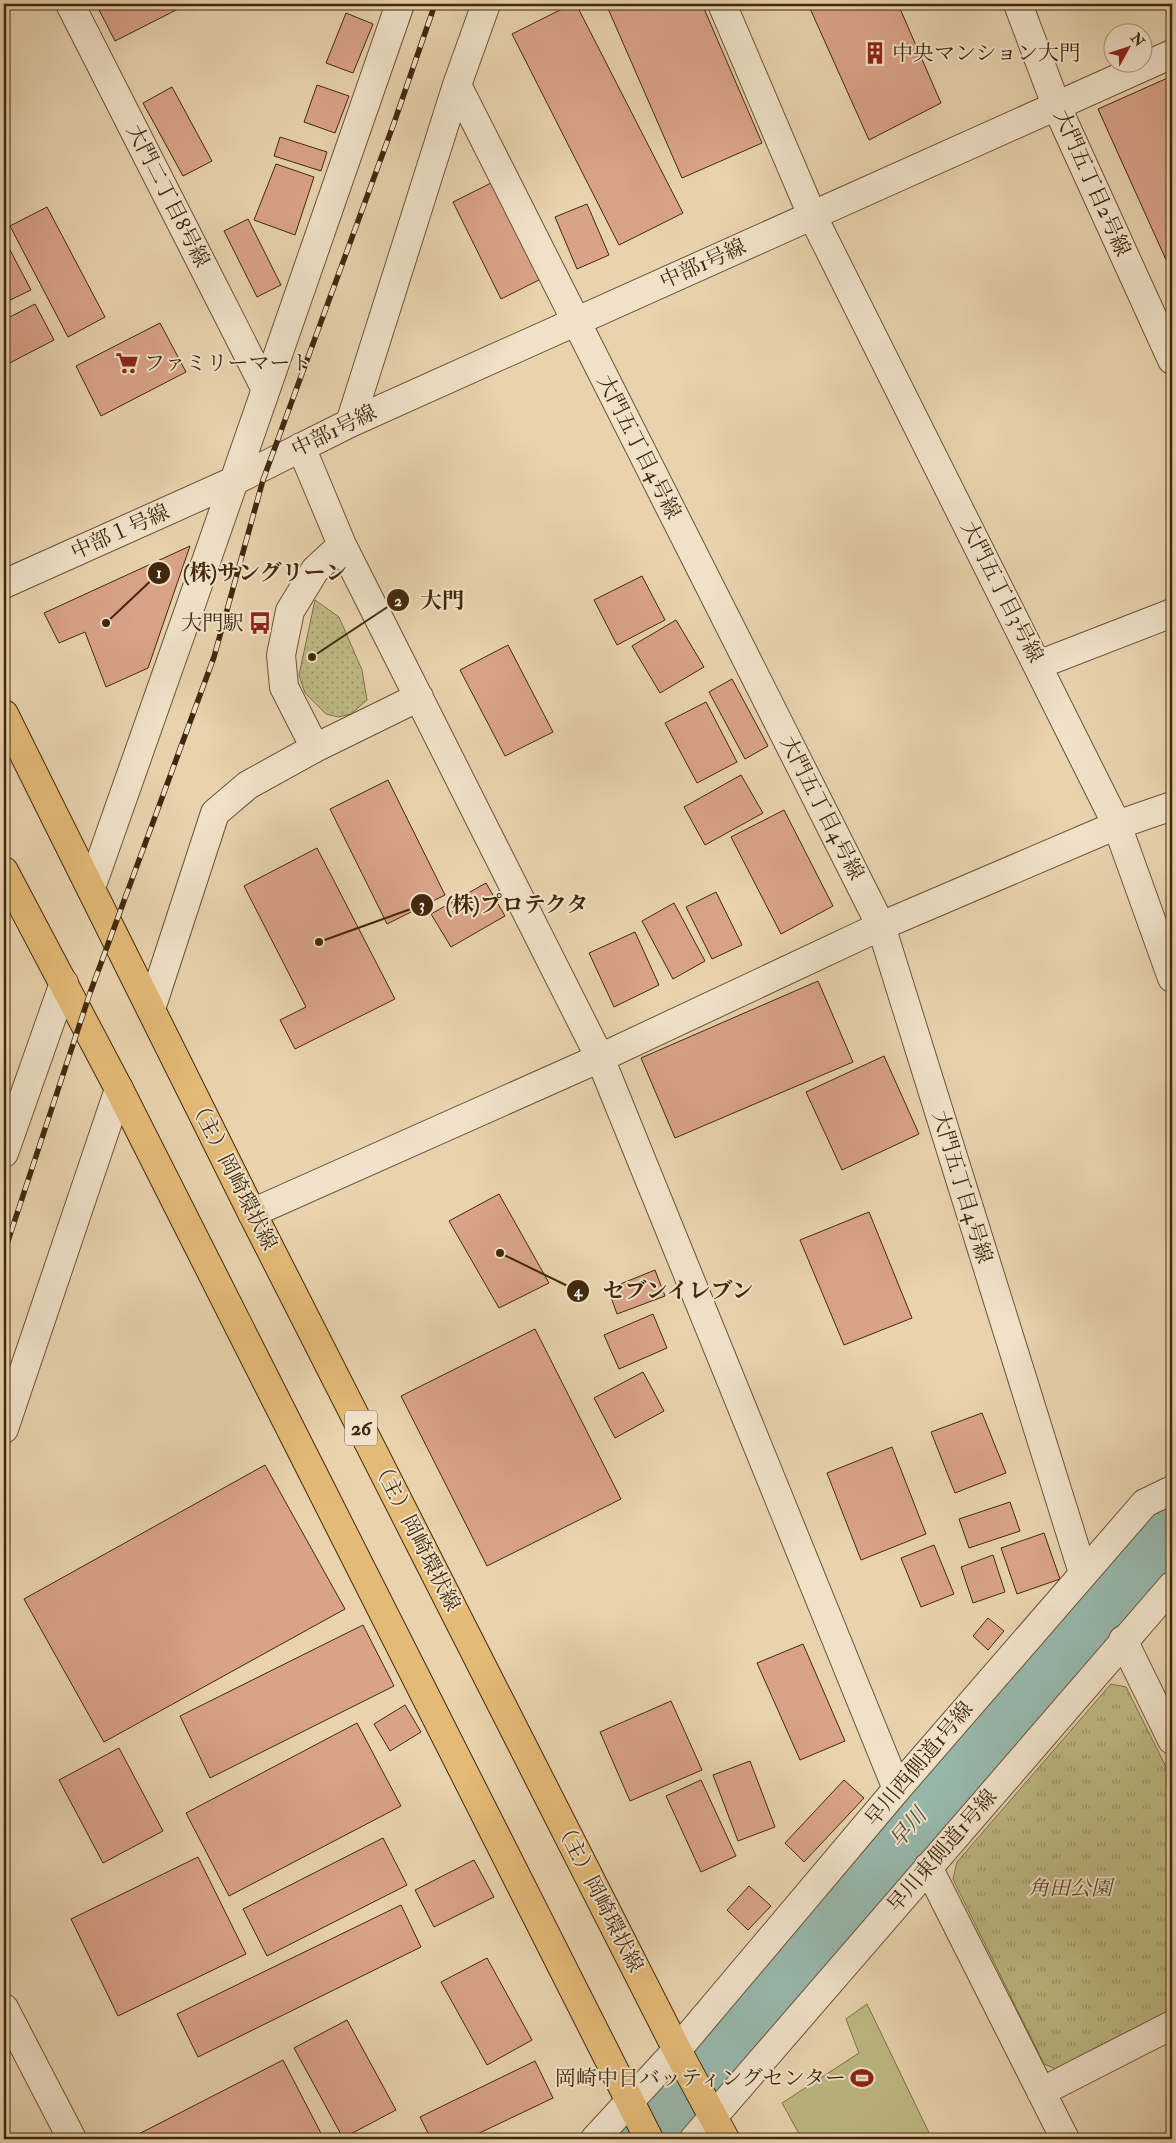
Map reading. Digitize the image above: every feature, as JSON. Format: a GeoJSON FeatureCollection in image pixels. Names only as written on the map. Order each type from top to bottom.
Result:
{"type":"FeatureCollection","features":[{"type":"Feature","properties":{"kind":"main road","name":"（主）岡崎環状線"},"geometry":{"type":"LineString","coordinates":[[4,714],[252,1213],[677,2050],[719,2128]]}},
{"type":"Feature","properties":{"kind":"main road"},"geometry":{"type":"LineString","coordinates":[[4,871],[119,1089],[649,2139]]}},
{"type":"Feature","properties":{"kind":"street","name":"大門二丁目8号線"},"geometry":{"type":"LineString","coordinates":[[70,4],[265,388]]}},
{"type":"Feature","properties":{"kind":"street"},"geometry":{"type":"LineString","coordinates":[[91,888],[236,480],[265,388],[399,4]]}},
{"type":"Feature","properties":{"kind":"street"},"geometry":{"type":"LineString","coordinates":[[350,423],[456,85],[486,4]]}},
{"type":"Feature","properties":{"kind":"street","name":"大門五丁目3号線"},"geometry":{"type":"LineString","coordinates":[[722,4],[812,215],[1117,825],[1172,978]]}},
{"type":"Feature","properties":{"kind":"street","name":"大門五丁目2号線"},"geometry":{"type":"LineString","coordinates":[[1018,4],[1056,105],[1172,360]]}},
{"type":"Feature","properties":{"kind":"street","name":"中部1号線"},"geometry":{"type":"LineString","coordinates":[[236,480],[350,423],[1172,54]]}},
{"type":"Feature","properties":{"kind":"street","name":"大門五丁目4号線"},"geometry":{"type":"LineString","coordinates":[[456,85],[881,926],[1083,1573]]}},
{"type":"Feature","properties":{"kind":"street"},"geometry":{"type":"LineString","coordinates":[[301,447],[342,544],[600,1058],[897,1789]]}},
{"type":"Feature","properties":{"kind":"street","name":"中部１号線"},"geometry":{"type":"LineString","coordinates":[[4,584],[236,480]]}},
{"type":"Feature","properties":{"kind":"street"},"geometry":{"type":"LineString","coordinates":[[314,748],[284,687],[281,655],[290,611],[315,570],[342,544]]}},
{"type":"Feature","properties":{"kind":"street"},"geometry":{"type":"LineString","coordinates":[[1038,664],[1172,613]]}},
{"type":"Feature","properties":{"kind":"street"},"geometry":{"type":"LineString","coordinates":[[151,1009],[215,813],[248,785],[314,748],[419,698]]}},
{"type":"Feature","properties":{"kind":"street"},"geometry":{"type":"LineString","coordinates":[[252,1213],[600,1058],[881,926],[1117,825],[1172,806]]}},
{"type":"Feature","properties":{"kind":"street"},"geometry":{"type":"LineString","coordinates":[[4,1153],[64,983]]}},
{"type":"Feature","properties":{"kind":"street"},"geometry":{"type":"LineString","coordinates":[[4,1429],[119,1089]]}},
{"type":"Feature","properties":{"kind":"street","name":"早川西側道1号線"},"geometry":{"type":"LineString","coordinates":[[595,2139],[677,2050],[897,1789],[1145,1503],[1172,1490]]}},
{"type":"Feature","properties":{"kind":"street","name":"早川東側道1号線"},"geometry":{"type":"LineString","coordinates":[[694,2139],[719,2128],[928,1867],[1123,1640],[1172,1586]]}},
{"type":"Feature","properties":{"kind":"street"},"geometry":{"type":"LineString","coordinates":[[1123,1640],[1172,1740]]}},
{"type":"Feature","properties":{"kind":"street"},"geometry":{"type":"LineString","coordinates":[[928,1867],[1065,2139]]}},
{"type":"Feature","properties":{"kind":"street"},"geometry":{"type":"LineString","coordinates":[[4,2008],[72,2139]]}},
{"type":"Feature","properties":{"kind":"street"},"geometry":{"type":"LineString","coordinates":[[1041,2092],[1172,2025]]}},
{"type":"Feature","properties":{"kind":"green space"},"geometry":{"type":"Polygon","coordinates":[[[315,600],[339,617],[362,670],[367,700],[351,714],[338,717],[326,714],[305,693],[299,675],[315,600]]]}},
{"type":"Feature","properties":{"kind":"green space","name":"角田公園"},"geometry":{"type":"Polygon","coordinates":[[[1111,1684],[1126,1687],[1172,1779],[1172,2015],[1061,2071],[1044,2064],[953,1879],[957,1862],[1111,1684]]]}},
{"type":"Feature","properties":{"kind":"green space","name":"岡崎中日バッティングセンター"},"geometry":{"type":"Polygon","coordinates":[[[867,2004],[932,2139],[802,2139],[782,2103],[859,2053],[846,2019],[867,2004]]]}},
{"type":"Feature","properties":{"kind":"building"},"geometry":{"type":"Polygon","coordinates":[[[96,4],[188,4],[115,41],[96,4]]]}},
{"type":"Feature","properties":{"kind":"building"},"geometry":{"type":"Polygon","coordinates":[[[572,4],[576,4],[683,213],[619,245],[512,34],[572,4]]]}},
{"type":"Feature","properties":{"kind":"building"},"geometry":{"type":"Polygon","coordinates":[[[606,4],[702,4],[762,143],[682,178],[606,4]]]}},
{"type":"Feature","properties":{"kind":"building","name":"中央マンション大門"},"geometry":{"type":"Polygon","coordinates":[[[808,4],[898,4],[941,103],[869,140],[808,4]]]}},
{"type":"Feature","properties":{"kind":"building"},"geometry":{"type":"Polygon","coordinates":[[[346,13],[373,24],[353,73],[326,63],[346,13]]]}},
{"type":"Feature","properties":{"kind":"building"},"geometry":{"type":"Polygon","coordinates":[[[1172,76],[1172,273],[1098,109],[1172,76]]]}},
{"type":"Feature","properties":{"kind":"building"},"geometry":{"type":"Polygon","coordinates":[[[317,85],[349,96],[335,133],[304,122],[317,85]]]}},
{"type":"Feature","properties":{"kind":"building"},"geometry":{"type":"Polygon","coordinates":[[[172,87],[212,161],[183,176],[143,103],[172,87]]]}},
{"type":"Feature","properties":{"kind":"building"},"geometry":{"type":"Polygon","coordinates":[[[280,137],[327,152],[321,171],[274,156],[280,137]]]}},
{"type":"Feature","properties":{"kind":"building"},"geometry":{"type":"Polygon","coordinates":[[[276,164],[314,177],[295,235],[254,220],[276,164]]]}},
{"type":"Feature","properties":{"kind":"building"},"geometry":{"type":"Polygon","coordinates":[[[497,180],[545,277],[501,299],[453,202],[497,180]]]}},
{"type":"Feature","properties":{"kind":"building"},"geometry":{"type":"Polygon","coordinates":[[[587,204],[609,255],[577,269],[555,217],[587,204]]]}},
{"type":"Feature","properties":{"kind":"building"},"geometry":{"type":"Polygon","coordinates":[[[47,207],[105,317],[68,337],[10,226],[47,207]]]}},
{"type":"Feature","properties":{"kind":"building"},"geometry":{"type":"Polygon","coordinates":[[[248,219],[281,285],[257,297],[224,231],[248,219]]]}},
{"type":"Feature","properties":{"kind":"building"},"geometry":{"type":"Polygon","coordinates":[[[10,250],[31,290],[4,303],[4,253],[10,250]]]}},
{"type":"Feature","properties":{"kind":"building"},"geometry":{"type":"Polygon","coordinates":[[[35,304],[54,340],[4,366],[4,320],[35,304]]]}},
{"type":"Feature","properties":{"kind":"building"},"geometry":{"type":"Polygon","coordinates":[[[160,323],[186,372],[101,416],[76,366],[160,323]]]}},
{"type":"Feature","properties":{"kind":"building"},"geometry":{"type":"Polygon","coordinates":[[[190,546],[148,668],[106,687],[85,632],[59,643],[44,613],[190,546]]]}},
{"type":"Feature","properties":{"kind":"building"},"geometry":{"type":"Polygon","coordinates":[[[642,576],[665,620],[617,645],[594,600],[642,576]]]}},
{"type":"Feature","properties":{"kind":"building"},"geometry":{"type":"Polygon","coordinates":[[[676,620],[704,667],[660,693],[632,646],[676,620]]]}},
{"type":"Feature","properties":{"kind":"building"},"geometry":{"type":"Polygon","coordinates":[[[508,645],[553,732],[505,756],[460,670],[508,645]]]}},
{"type":"Feature","properties":{"kind":"building"},"geometry":{"type":"Polygon","coordinates":[[[732,679],[768,746],[745,759],[709,692],[732,679]]]}},
{"type":"Feature","properties":{"kind":"building"},"geometry":{"type":"Polygon","coordinates":[[[706,702],[737,762],[697,783],[665,723],[706,702]]]}},
{"type":"Feature","properties":{"kind":"building"},"geometry":{"type":"Polygon","coordinates":[[[741,775],[763,813],[705,845],[684,807],[741,775]]]}},
{"type":"Feature","properties":{"kind":"building"},"geometry":{"type":"Polygon","coordinates":[[[388,780],[445,895],[387,924],[330,809],[388,780]]]}},
{"type":"Feature","properties":{"kind":"building"},"geometry":{"type":"Polygon","coordinates":[[[784,810],[833,906],[781,934],[731,837],[784,810]]]}},
{"type":"Feature","properties":{"kind":"building"},"geometry":{"type":"Polygon","coordinates":[[[317,848],[395,999],[295,1049],[280,1020],[306,1007],[244,886],[317,848]]]}},
{"type":"Feature","properties":{"kind":"building"},"geometry":{"type":"Polygon","coordinates":[[[486,883],[505,916],[451,947],[431,914],[486,883]]]}},
{"type":"Feature","properties":{"kind":"building"},"geometry":{"type":"Polygon","coordinates":[[[716,892],[742,945],[712,959],[686,907],[716,892]]]}},
{"type":"Feature","properties":{"kind":"building"},"geometry":{"type":"Polygon","coordinates":[[[674,903],[705,961],[673,979],[642,921],[674,903]]]}},
{"type":"Feature","properties":{"kind":"building"},"geometry":{"type":"Polygon","coordinates":[[[635,932],[659,985],[614,1007],[589,953],[635,932]]]}},
{"type":"Feature","properties":{"kind":"building"},"geometry":{"type":"Polygon","coordinates":[[[818,981],[853,1062],[675,1138],[641,1058],[818,981]]]}},
{"type":"Feature","properties":{"kind":"building"},"geometry":{"type":"Polygon","coordinates":[[[884,1056],[919,1134],[842,1170],[806,1092],[884,1056]]]}},
{"type":"Feature","properties":{"kind":"building"},"geometry":{"type":"Polygon","coordinates":[[[499,1194],[549,1283],[499,1308],[449,1221],[499,1194]]]}},
{"type":"Feature","properties":{"kind":"building"},"geometry":{"type":"Polygon","coordinates":[[[869,1212],[912,1318],[844,1345],[800,1240],[869,1212]]]}},
{"type":"Feature","properties":{"kind":"building"},"geometry":{"type":"Polygon","coordinates":[[[655,1270],[665,1296],[617,1314],[608,1289],[655,1270]]]}},
{"type":"Feature","properties":{"kind":"building"},"geometry":{"type":"Polygon","coordinates":[[[653,1314],[667,1348],[619,1369],[604,1335],[653,1314]]]}},
{"type":"Feature","properties":{"kind":"building"},"geometry":{"type":"Polygon","coordinates":[[[535,1329],[621,1499],[487,1566],[401,1396],[535,1329]]]}},
{"type":"Feature","properties":{"kind":"building"},"geometry":{"type":"Polygon","coordinates":[[[643,1372],[664,1411],[615,1438],[594,1398],[643,1372]]]}},
{"type":"Feature","properties":{"kind":"building"},"geometry":{"type":"Polygon","coordinates":[[[982,1413],[1006,1473],[955,1493],[931,1432],[982,1413]]]}},
{"type":"Feature","properties":{"kind":"building"},"geometry":{"type":"Polygon","coordinates":[[[892,1447],[926,1534],[861,1560],[827,1473],[892,1447]]]}},
{"type":"Feature","properties":{"kind":"building"},"geometry":{"type":"Polygon","coordinates":[[[265,1465],[345,1609],[104,1742],[24,1599],[265,1465]]]}},
{"type":"Feature","properties":{"kind":"building"},"geometry":{"type":"Polygon","coordinates":[[[1010,1502],[1020,1531],[969,1548],[959,1519],[1010,1502]]]}},
{"type":"Feature","properties":{"kind":"building"},"geometry":{"type":"Polygon","coordinates":[[[1044,1533],[1060,1579],[1017,1594],[1001,1548],[1044,1533]]]}},
{"type":"Feature","properties":{"kind":"building"},"geometry":{"type":"Polygon","coordinates":[[[934,1545],[954,1594],[921,1607],[901,1558],[934,1545]]]}},
{"type":"Feature","properties":{"kind":"building"},"geometry":{"type":"Polygon","coordinates":[[[993,1555],[1005,1592],[973,1603],[961,1567],[993,1555]]]}},
{"type":"Feature","properties":{"kind":"building"},"geometry":{"type":"Polygon","coordinates":[[[988,1618],[1004,1631],[988,1650],[973,1636],[988,1618]]]}},
{"type":"Feature","properties":{"kind":"building"},"geometry":{"type":"Polygon","coordinates":[[[363,1625],[394,1686],[210,1778],[180,1716],[363,1625]]]}},
{"type":"Feature","properties":{"kind":"building"},"geometry":{"type":"Polygon","coordinates":[[[803,1644],[845,1741],[800,1760],[757,1663],[803,1644]]]}},
{"type":"Feature","properties":{"kind":"building"},"geometry":{"type":"Polygon","coordinates":[[[671,1701],[702,1770],[630,1801],[600,1732],[671,1701]]]}},
{"type":"Feature","properties":{"kind":"building"},"geometry":{"type":"Polygon","coordinates":[[[405,1705],[421,1732],[390,1751],[374,1724],[405,1705]]]}},
{"type":"Feature","properties":{"kind":"building"},"geometry":{"type":"Polygon","coordinates":[[[357,1723],[401,1806],[229,1896],[186,1813],[357,1723]]]}},
{"type":"Feature","properties":{"kind":"building"},"geometry":{"type":"Polygon","coordinates":[[[119,1748],[163,1831],[103,1863],[59,1780],[119,1748]]]}},
{"type":"Feature","properties":{"kind":"building"},"geometry":{"type":"Polygon","coordinates":[[[750,1761],[775,1827],[738,1841],[713,1775],[750,1761]]]}},
{"type":"Feature","properties":{"kind":"building"},"geometry":{"type":"Polygon","coordinates":[[[701,1780],[736,1856],[701,1872],[666,1796],[701,1780]]]}},
{"type":"Feature","properties":{"kind":"building"},"geometry":{"type":"Polygon","coordinates":[[[844,1780],[864,1798],[804,1862],[785,1843],[844,1780]]]}},
{"type":"Feature","properties":{"kind":"building"},"geometry":{"type":"Polygon","coordinates":[[[383,1838],[407,1885],[267,1956],[243,1909],[383,1838]]]}},
{"type":"Feature","properties":{"kind":"building"},"geometry":{"type":"Polygon","coordinates":[[[198,1857],[246,1954],[118,2016],[71,1919],[198,1857]]]}},
{"type":"Feature","properties":{"kind":"building"},"geometry":{"type":"Polygon","coordinates":[[[474,1860],[494,1897],[434,1927],[415,1890],[474,1860]]]}},
{"type":"Feature","properties":{"kind":"building"},"geometry":{"type":"Polygon","coordinates":[[[749,1886],[771,1906],[748,1930],[727,1910],[749,1886]]]}},
{"type":"Feature","properties":{"kind":"building"},"geometry":{"type":"Polygon","coordinates":[[[401,1905],[421,1947],[198,2057],[177,2014],[401,1905]]]}},
{"type":"Feature","properties":{"kind":"building"},"geometry":{"type":"Polygon","coordinates":[[[487,1958],[532,2040],[487,2065],[441,1982],[487,1958]]]}},
{"type":"Feature","properties":{"kind":"building"},"geometry":{"type":"Polygon","coordinates":[[[347,2020],[396,2110],[343,2138],[294,2048],[347,2020]]]}},
{"type":"Feature","properties":{"kind":"building"},"geometry":{"type":"Polygon","coordinates":[[[283,2060],[324,2139],[129,2139],[283,2060]]]}},
{"type":"Feature","properties":{"kind":"building"},"geometry":{"type":"Polygon","coordinates":[[[535,2061],[553,2098],[467,2139],[431,2139],[420,2117],[535,2061]]]}},
{"type":"Feature","properties":{"kind":"waterway","name":"早川"},"geometry":{"type":"LineString","coordinates":[[644,2139],[1172,1517]]}},
{"type":"Feature","properties":{"kind":"railway"},"geometry":{"type":"LineString","coordinates":[[4,1253],[90,993],[214,657],[263,480],[394,123],[435,4]]}},
{"type":"Feature","properties":{"kind":"place","name":"中央マンション大門"},"geometry":{"type":"Point","coordinates":[875,53]}},
{"type":"Feature","properties":{"kind":"place","name":"ファミリーマート"},"geometry":{"type":"Point","coordinates":[127,363]}},
{"type":"Feature","properties":{"kind":"place","name":"(株)サングリーン"},"geometry":{"type":"Point","coordinates":[106,623]}},
{"type":"Feature","properties":{"kind":"place","name":"大門駅"},"geometry":{"type":"Point","coordinates":[260,623]}},
{"type":"Feature","properties":{"kind":"place","name":"大門"},"geometry":{"type":"Point","coordinates":[312,657]}},
{"type":"Feature","properties":{"kind":"place","name":"(株)プロテクタ"},"geometry":{"type":"Point","coordinates":[319,942]}},
{"type":"Feature","properties":{"kind":"place","name":"セブンイレブン"},"geometry":{"type":"Point","coordinates":[500,1253]}},
{"type":"Feature","properties":{"kind":"place","name":"岡崎中日バッティングセンター"},"geometry":{"type":"Point","coordinates":[862,2078]}}]}
